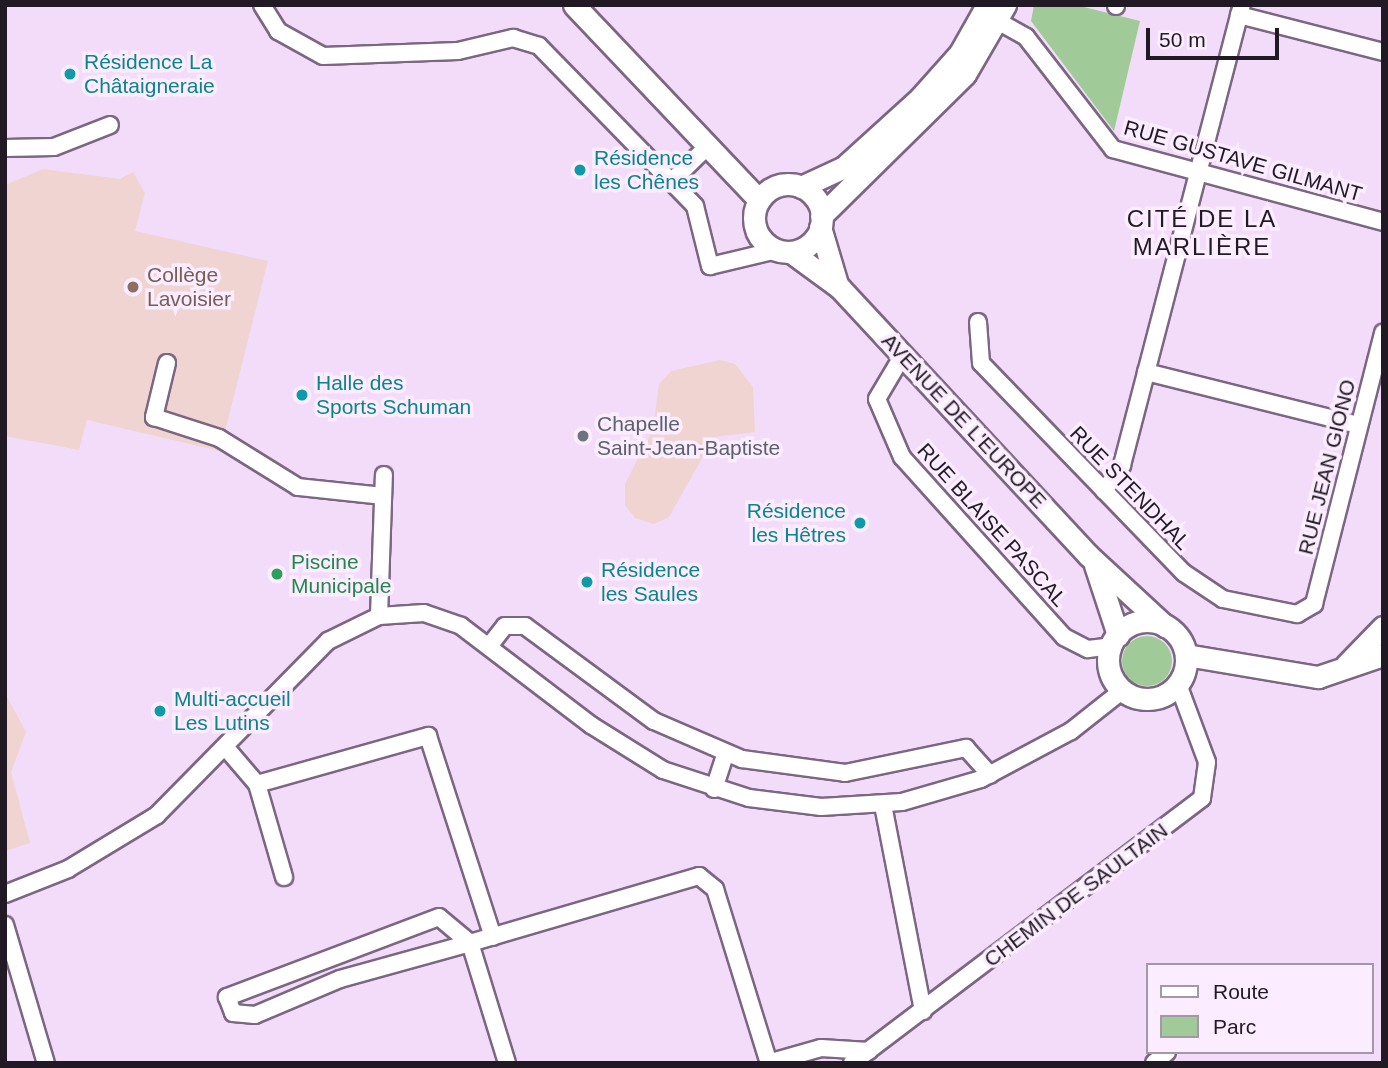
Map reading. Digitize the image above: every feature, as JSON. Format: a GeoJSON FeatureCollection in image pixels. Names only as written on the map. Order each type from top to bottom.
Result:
{"type":"FeatureCollection","features":[{"type":"Feature","properties":{"kind":"street"},"geometry":{"type":"LineString","coordinates":[[262,5],[278,31],[323,56],[458,51],[526,40],[545,51],[652,168],[673,180],[699,213],[710,266],[807,246],[821,221],[956,84],[994,11]]}},
{"type":"Feature","properties":{"kind":"street"},"geometry":{"type":"LineString","coordinates":[[574,5],[759,200]]}},
{"type":"Feature","properties":{"kind":"street"},"geometry":{"type":"LineString","coordinates":[[1104,491],[1122,465],[1240,10],[1383,52]]}},
{"type":"Feature","properties":{"kind":"street"},"geometry":{"type":"LineString","coordinates":[[784,251],[755,228],[759,200],[777,186],[801,187],[845,167],[920,98],[956,59],[994,11]]}},
{"type":"Feature","properties":{"kind":"street","name":"RUE GUSTAVE GILMANT"},"geometry":{"type":"LineString","coordinates":[[994,11],[1026,37],[1109,146],[1198,173],[1383,222]]}},
{"type":"Feature","properties":{"kind":"street"},"geometry":{"type":"LineString","coordinates":[[5,148],[54,146],[110,125]]}},
{"type":"Feature","properties":{"kind":"street"},"geometry":{"type":"LineString","coordinates":[[673,180],[708,146]]}},
{"type":"Feature","properties":{"kind":"street"},"geometry":{"type":"LineString","coordinates":[[801,187],[814,197],[821,221]]}},
{"type":"Feature","properties":{"kind":"street","name":"AVENUE DE L'EUROPE"},"geometry":{"type":"LineString","coordinates":[[821,221],[840,288]]}},
{"type":"Feature","properties":{"kind":"street","name":"AVENUE DE L'EUROPE"},"geometry":{"type":"LineString","coordinates":[[784,251],[840,288],[1088,555],[1165,626]]}},
{"type":"Feature","properties":{"kind":"street","name":"RUE STENDHAL"},"geometry":{"type":"LineString","coordinates":[[978,322],[982,363],[1175,565],[1212,593],[1243,604],[1310,611]]}},
{"type":"Feature","properties":{"kind":"street","name":"RUE JEAN GIONO"},"geometry":{"type":"LineString","coordinates":[[1310,611],[1383,333]]}},
{"type":"Feature","properties":{"kind":"street","name":"RUE BLAISE PASCAL"},"geometry":{"type":"LineString","coordinates":[[903,355],[877,399],[902,457],[1064,637],[1088,649],[1115,641]]}},
{"type":"Feature","properties":{"kind":"street"},"geometry":{"type":"LineString","coordinates":[[167,363],[154,417],[219,438],[298,487],[383,496]]}},
{"type":"Feature","properties":{"kind":"street"},"geometry":{"type":"LineString","coordinates":[[1146,372],[1359,425]]}},
{"type":"Feature","properties":{"kind":"street"},"geometry":{"type":"LineString","coordinates":[[379,616],[384,475]]}},
{"type":"Feature","properties":{"kind":"street","name":"AVENUE DE L'EUROPE"},"geometry":{"type":"LineString","coordinates":[[1088,555],[1109,593],[1115,641]]}},
{"type":"Feature","properties":{"kind":"street"},"geometry":{"type":"LineString","coordinates":[[5,894],[131,832],[227,749],[328,642],[379,616],[434,615],[490,645],[632,754],[714,789],[821,807],[883,805],[990,775],[1071,731],[1123,690]]}},
{"type":"Feature","properties":{"kind":"street"},"geometry":{"type":"LineString","coordinates":[[1186,655],[1178,684],[1149,699],[1123,690],[1110,670],[1115,641],[1140,622],[1165,626],[1186,655],[1309,676],[1383,655]]}},
{"type":"Feature","properties":{"kind":"street"},"geometry":{"type":"LineString","coordinates":[[490,645],[505,626],[525,626],[654,721],[726,754],[845,773],[966,748],[990,775]]}},
{"type":"Feature","properties":{"kind":"street"},"geometry":{"type":"LineString","coordinates":[[1345,667],[1383,627]]}},
{"type":"Feature","properties":{"kind":"street"},"geometry":{"type":"LineString","coordinates":[[1383,627],[1383,644]]}},
{"type":"Feature","properties":{"kind":"street","name":"CHEMIN DE SAULTAIN"},"geometry":{"type":"LineString","coordinates":[[852,1063],[1202,798],[1207,762],[1178,684]]}},
{"type":"Feature","properties":{"kind":"street"},"geometry":{"type":"LineString","coordinates":[[257,784],[428,736],[493,937]]}},
{"type":"Feature","properties":{"kind":"street"},"geometry":{"type":"LineString","coordinates":[[227,749],[257,784],[284,877]]}},
{"type":"Feature","properties":{"kind":"street"},"geometry":{"type":"LineString","coordinates":[[714,789],[726,754]]}},
{"type":"Feature","properties":{"kind":"street"},"geometry":{"type":"LineString","coordinates":[[883,805],[923,1011]]}},
{"type":"Feature","properties":{"kind":"street"},"geometry":{"type":"LineString","coordinates":[[507,1063],[470,943],[444,919],[426,918],[232,993],[228,1005],[238,1015],[256,1015],[340,979],[470,943],[493,937],[704,876],[715,888],[769,1063],[821,1048],[869,1051]]}},
{"type":"Feature","properties":{"kind":"street"},"geometry":{"type":"LineString","coordinates":[[5,925],[46,1063]]}},
{"type":"Feature","properties":{"kind":"shaded area","name":"Collège Lavoisier"},"geometry":{"type":"Polygon","coordinates":[[[43,169],[120,179],[133,172],[145,193],[135,231],[268,261],[220,451],[87,420],[79,450],[5,436],[5,185],[43,169]]]}},
{"type":"Feature","properties":{"kind":"shaded area"},"geometry":{"type":"Polygon","coordinates":[[[720,360],[735,364],[753,387],[755,432],[714,437],[669,517],[654,524],[635,518],[625,505],[625,484],[653,429],[659,384],[671,371],[720,360]]]}},
{"type":"Feature","properties":{"kind":"shaded area"},"geometry":{"type":"Polygon","coordinates":[[[5,693],[26,732],[11,772],[30,843],[5,851],[5,693]]]}},
{"type":"Feature","properties":{"kind":"green space"},"geometry":{"type":"Polygon","coordinates":[[[1034,5],[1076,5],[1140,21],[1114,131],[1031,21],[1034,5]]]}},
{"type":"Feature","properties":{"kind":"green space"},"geometry":{"type":"Polygon","coordinates":[[[1147,636],[1165,643],[1172,661],[1165,679],[1147,686],[1129,679],[1122,661],[1129,643],[1147,636]]]}},
{"type":"Feature","properties":{"kind":"place","name":"Résidence La Châtaigneraie"},"geometry":{"type":"Point","coordinates":[70,74]}},
{"type":"Feature","properties":{"kind":"place","name":"Résidence les Chênes"},"geometry":{"type":"Point","coordinates":[580,170]}},
{"type":"Feature","properties":{"kind":"place","name":"Collège Lavoisier"},"geometry":{"type":"Point","coordinates":[133,287]}},
{"type":"Feature","properties":{"kind":"place","name":"Halle des Sports Schuman"},"geometry":{"type":"Point","coordinates":[302,395]}},
{"type":"Feature","properties":{"kind":"place","name":"Chapelle Saint-Jean-Baptiste"},"geometry":{"type":"Point","coordinates":[583,436]}},
{"type":"Feature","properties":{"kind":"place","name":"Résidence les Hêtres"},"geometry":{"type":"Point","coordinates":[860,523]}},
{"type":"Feature","properties":{"kind":"place","name":"Piscine Municipale"},"geometry":{"type":"Point","coordinates":[277,574]}},
{"type":"Feature","properties":{"kind":"place","name":"Résidence les Saules"},"geometry":{"type":"Point","coordinates":[587,582]}},
{"type":"Feature","properties":{"kind":"place","name":"Multi-accueil Les Lutins"},"geometry":{"type":"Point","coordinates":[160,711]}},
{"type":"Feature","properties":{"kind":"district","name":"CITÉ DE LA MARLIÈRE"},"geometry":{"type":"Point","coordinates":[1202,233]}}]}
